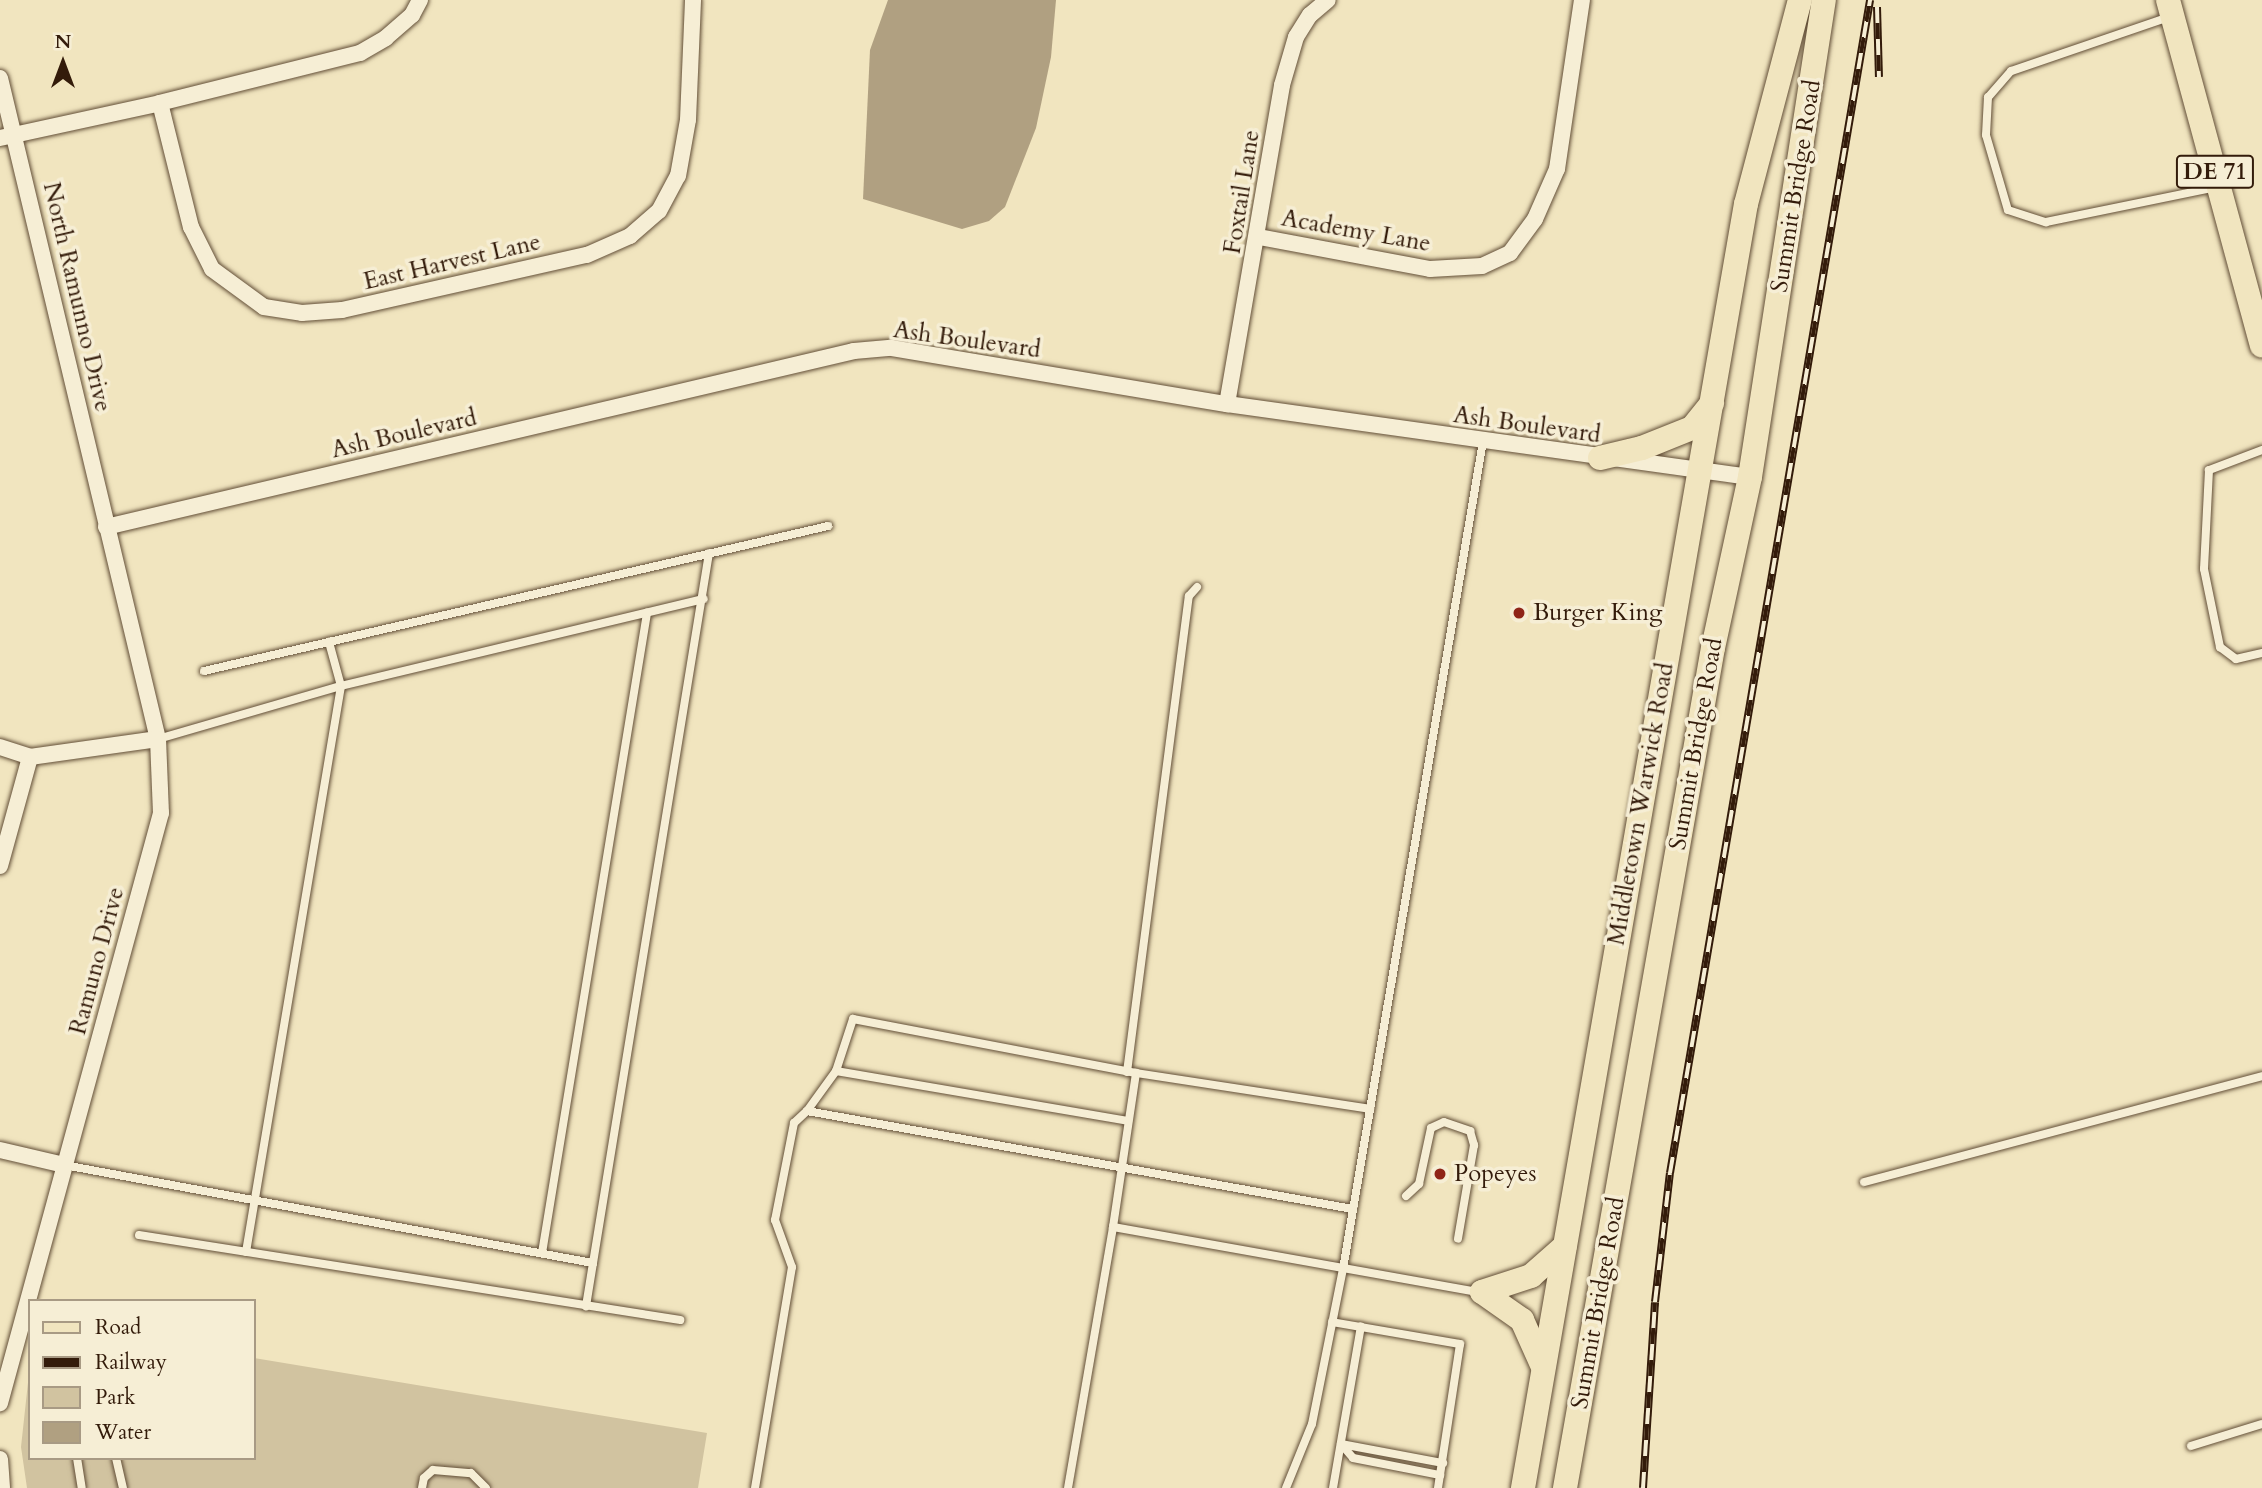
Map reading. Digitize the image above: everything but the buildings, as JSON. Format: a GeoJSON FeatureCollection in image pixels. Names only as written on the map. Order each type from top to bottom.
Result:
{"type":"FeatureCollection","features":[{"type":"Feature","properties":{"kind":"main road","name":"Middletown Warwick Road"},"geometry":{"type":"LineString","coordinates":[[1523,1488],[1746,204],[1800,0]]}},
{"type":"Feature","properties":{"kind":"main road","name":"Summit Bridge Road"},"geometry":{"type":"LineString","coordinates":[[1565,1488],[1713,648],[1750,477],[1825,0]]}},
{"type":"Feature","properties":{"kind":"main road","name":"DE 71"},"geometry":{"type":"LineString","coordinates":[[2170,8],[2260,335]]}},
{"type":"Feature","properties":{"kind":"main road"},"geometry":{"type":"LineString","coordinates":[[1600,458],[1642,449],[1692,428],[1713,402]]}},
{"type":"Feature","properties":{"kind":"main road"},"geometry":{"type":"LineString","coordinates":[[1482,1292],[1531,1276],[1565,1246]]}},
{"type":"Feature","properties":{"kind":"main road"},"geometry":{"type":"LineString","coordinates":[[1482,1292],[1522,1320],[1544,1369]]}},
{"type":"Feature","properties":{"kind":"street"},"geometry":{"type":"LineString","coordinates":[[0,138],[160,103],[360,53],[386,38],[412,15],[420,0]]}},
{"type":"Feature","properties":{"kind":"street","name":"East Harvest Lane"},"geometry":{"type":"LineString","coordinates":[[160,103],[191,227],[212,269],[264,307],[302,313],[342,310],[587,255],[630,236],[659,211],[678,176],[688,120],[693,0]]}},
{"type":"Feature","properties":{"kind":"street","name":"Foxtail Lane"},"geometry":{"type":"LineString","coordinates":[[1227,404],[1259,237],[1282,85],[1296,37],[1310,15],[1328,0]]}},
{"type":"Feature","properties":{"kind":"street","name":"Academy Lane"},"geometry":{"type":"LineString","coordinates":[[1259,237],[1430,270],[1482,266],[1510,253],[1535,219],[1557,169],[1581,0]]}},
{"type":"Feature","properties":{"kind":"street","name":"North Ramunno Drive"},"geometry":{"type":"LineString","coordinates":[[0,78],[17,134],[106,527]]}},
{"type":"Feature","properties":{"kind":"street","name":"Ash Boulevard"},"geometry":{"type":"LineString","coordinates":[[106,527],[854,351],[891,348],[1227,404],[1701,473],[1750,477]]}},
{"type":"Feature","properties":{"kind":"street","name":"Ramuno Drive"},"geometry":{"type":"LineString","coordinates":[[0,1403],[161,813],[158,739],[106,527]]}},
{"type":"Feature","properties":{"kind":"street"},"geometry":{"type":"LineString","coordinates":[[0,747],[30,757],[158,739]]}},
{"type":"Feature","properties":{"kind":"street"},"geometry":{"type":"LineString","coordinates":[[0,866],[30,757]]}},
{"type":"Feature","properties":{"kind":"street"},"geometry":{"type":"LineString","coordinates":[[0,1150],[64,1165]]}},
{"type":"Feature","properties":{"kind":"street"},"geometry":{"type":"LineString","coordinates":[[0,1459],[2,1488]]}},
{"type":"Feature","properties":{"kind":"lane"},"geometry":{"type":"LineString","coordinates":[[2170,8],[2011,71],[1988,97],[1986,135],[2008,210],[2046,222],[2219,187]]}},
{"type":"Feature","properties":{"kind":"lane"},"geometry":{"type":"LineString","coordinates":[[1286,1488],[1312,1423],[1343,1269],[1483,441]]}},
{"type":"Feature","properties":{"kind":"lane"},"geometry":{"type":"LineString","coordinates":[[2262,450],[2209,470],[2204,569],[2220,647],[2236,659],[2262,653]]}},
{"type":"Feature","properties":{"kind":"lane"},"geometry":{"type":"LineString","coordinates":[[204,671],[828,526]]}},
{"type":"Feature","properties":{"kind":"lane"},"geometry":{"type":"LineString","coordinates":[[586,1306],[704,599],[709,553]]}},
{"type":"Feature","properties":{"kind":"lane"},"geometry":{"type":"LineString","coordinates":[[1068,1488],[1113,1227],[1128,1121],[1189,596],[1197,587]]}},
{"type":"Feature","properties":{"kind":"lane"},"geometry":{"type":"LineString","coordinates":[[158,739],[341,686],[704,599]]}},
{"type":"Feature","properties":{"kind":"lane"},"geometry":{"type":"LineString","coordinates":[[542,1254],[647,613]]}},
{"type":"Feature","properties":{"kind":"lane"},"geometry":{"type":"LineString","coordinates":[[246,1252],[257,1201],[341,686],[328,642]]}},
{"type":"Feature","properties":{"kind":"lane"},"geometry":{"type":"LineString","coordinates":[[755,1488],[792,1267],[775,1220],[794,1123],[807,1111],[836,1070],[853,1019],[1132,1072],[1370,1109]]}},
{"type":"Feature","properties":{"kind":"lane"},"geometry":{"type":"LineString","coordinates":[[836,1070],[1128,1121]]}},
{"type":"Feature","properties":{"kind":"lane"},"geometry":{"type":"LineString","coordinates":[[1864,1182],[2262,1076]]}},
{"type":"Feature","properties":{"kind":"lane"},"geometry":{"type":"LineString","coordinates":[[807,1111],[1121,1170],[1353,1209]]}},
{"type":"Feature","properties":{"kind":"lane"},"geometry":{"type":"LineString","coordinates":[[1406,1196],[1419,1184],[1428,1135],[1434,1125],[1457,1124],[1470,1131],[1474,1146],[1458,1239]]}},
{"type":"Feature","properties":{"kind":"lane"},"geometry":{"type":"LineString","coordinates":[[64,1165],[593,1263]]}},
{"type":"Feature","properties":{"kind":"lane"},"geometry":{"type":"LineString","coordinates":[[1113,1227],[1482,1292]]}},
{"type":"Feature","properties":{"kind":"lane"},"geometry":{"type":"LineString","coordinates":[[139,1235],[680,1320]]}},
{"type":"Feature","properties":{"kind":"lane"},"geometry":{"type":"LineString","coordinates":[[1332,1322],[1460,1344],[1438,1488]]}},
{"type":"Feature","properties":{"kind":"lane"},"geometry":{"type":"LineString","coordinates":[[1333,1488],[1361,1326]]}},
{"type":"Feature","properties":{"kind":"lane"},"geometry":{"type":"LineString","coordinates":[[2191,1446],[2262,1424]]}},
{"type":"Feature","properties":{"kind":"lane"},"geometry":{"type":"LineString","coordinates":[[1341,1444],[1443,1463]]}},
{"type":"Feature","properties":{"kind":"lane"},"geometry":{"type":"LineString","coordinates":[[1341,1444],[1353,1458],[1440,1475]]}},
{"type":"Feature","properties":{"kind":"lane"},"geometry":{"type":"LineString","coordinates":[[77,1460],[82,1488]]}},
{"type":"Feature","properties":{"kind":"lane"},"geometry":{"type":"LineString","coordinates":[[116,1460],[123,1488]]}},
{"type":"Feature","properties":{"kind":"lane"},"geometry":{"type":"LineString","coordinates":[[422,1488],[424,1478],[433,1470],[471,1473],[486,1488]]}},
{"type":"Feature","properties":{"kind":"green space"},"geometry":{"type":"Polygon","coordinates":[[[256,1358],[707,1433],[698,1488],[27,1488],[21,1447],[28,1382],[28,1460],[256,1460],[256,1358]]]}},
{"type":"Feature","properties":{"kind":"water"},"geometry":{"type":"Polygon","coordinates":[[[888,0],[1056,0],[1051,57],[1036,128],[1005,207],[989,221],[962,229],[863,199],[870,50],[888,0]]]}},
{"type":"Feature","properties":{"kind":"railway"},"geometry":{"type":"LineString","coordinates":[[1643,1488],[1655,1302],[1670,1173],[1870,0]]}},
{"type":"Feature","properties":{"kind":"railway"},"geometry":{"type":"LineString","coordinates":[[1877,7],[1879,77]]}},
{"type":"Feature","properties":{"kind":"place","name":"Burger King"},"geometry":{"type":"Point","coordinates":[1519,613]}},
{"type":"Feature","properties":{"kind":"place","name":"Popeyes"},"geometry":{"type":"Point","coordinates":[1440,1174]}}]}
